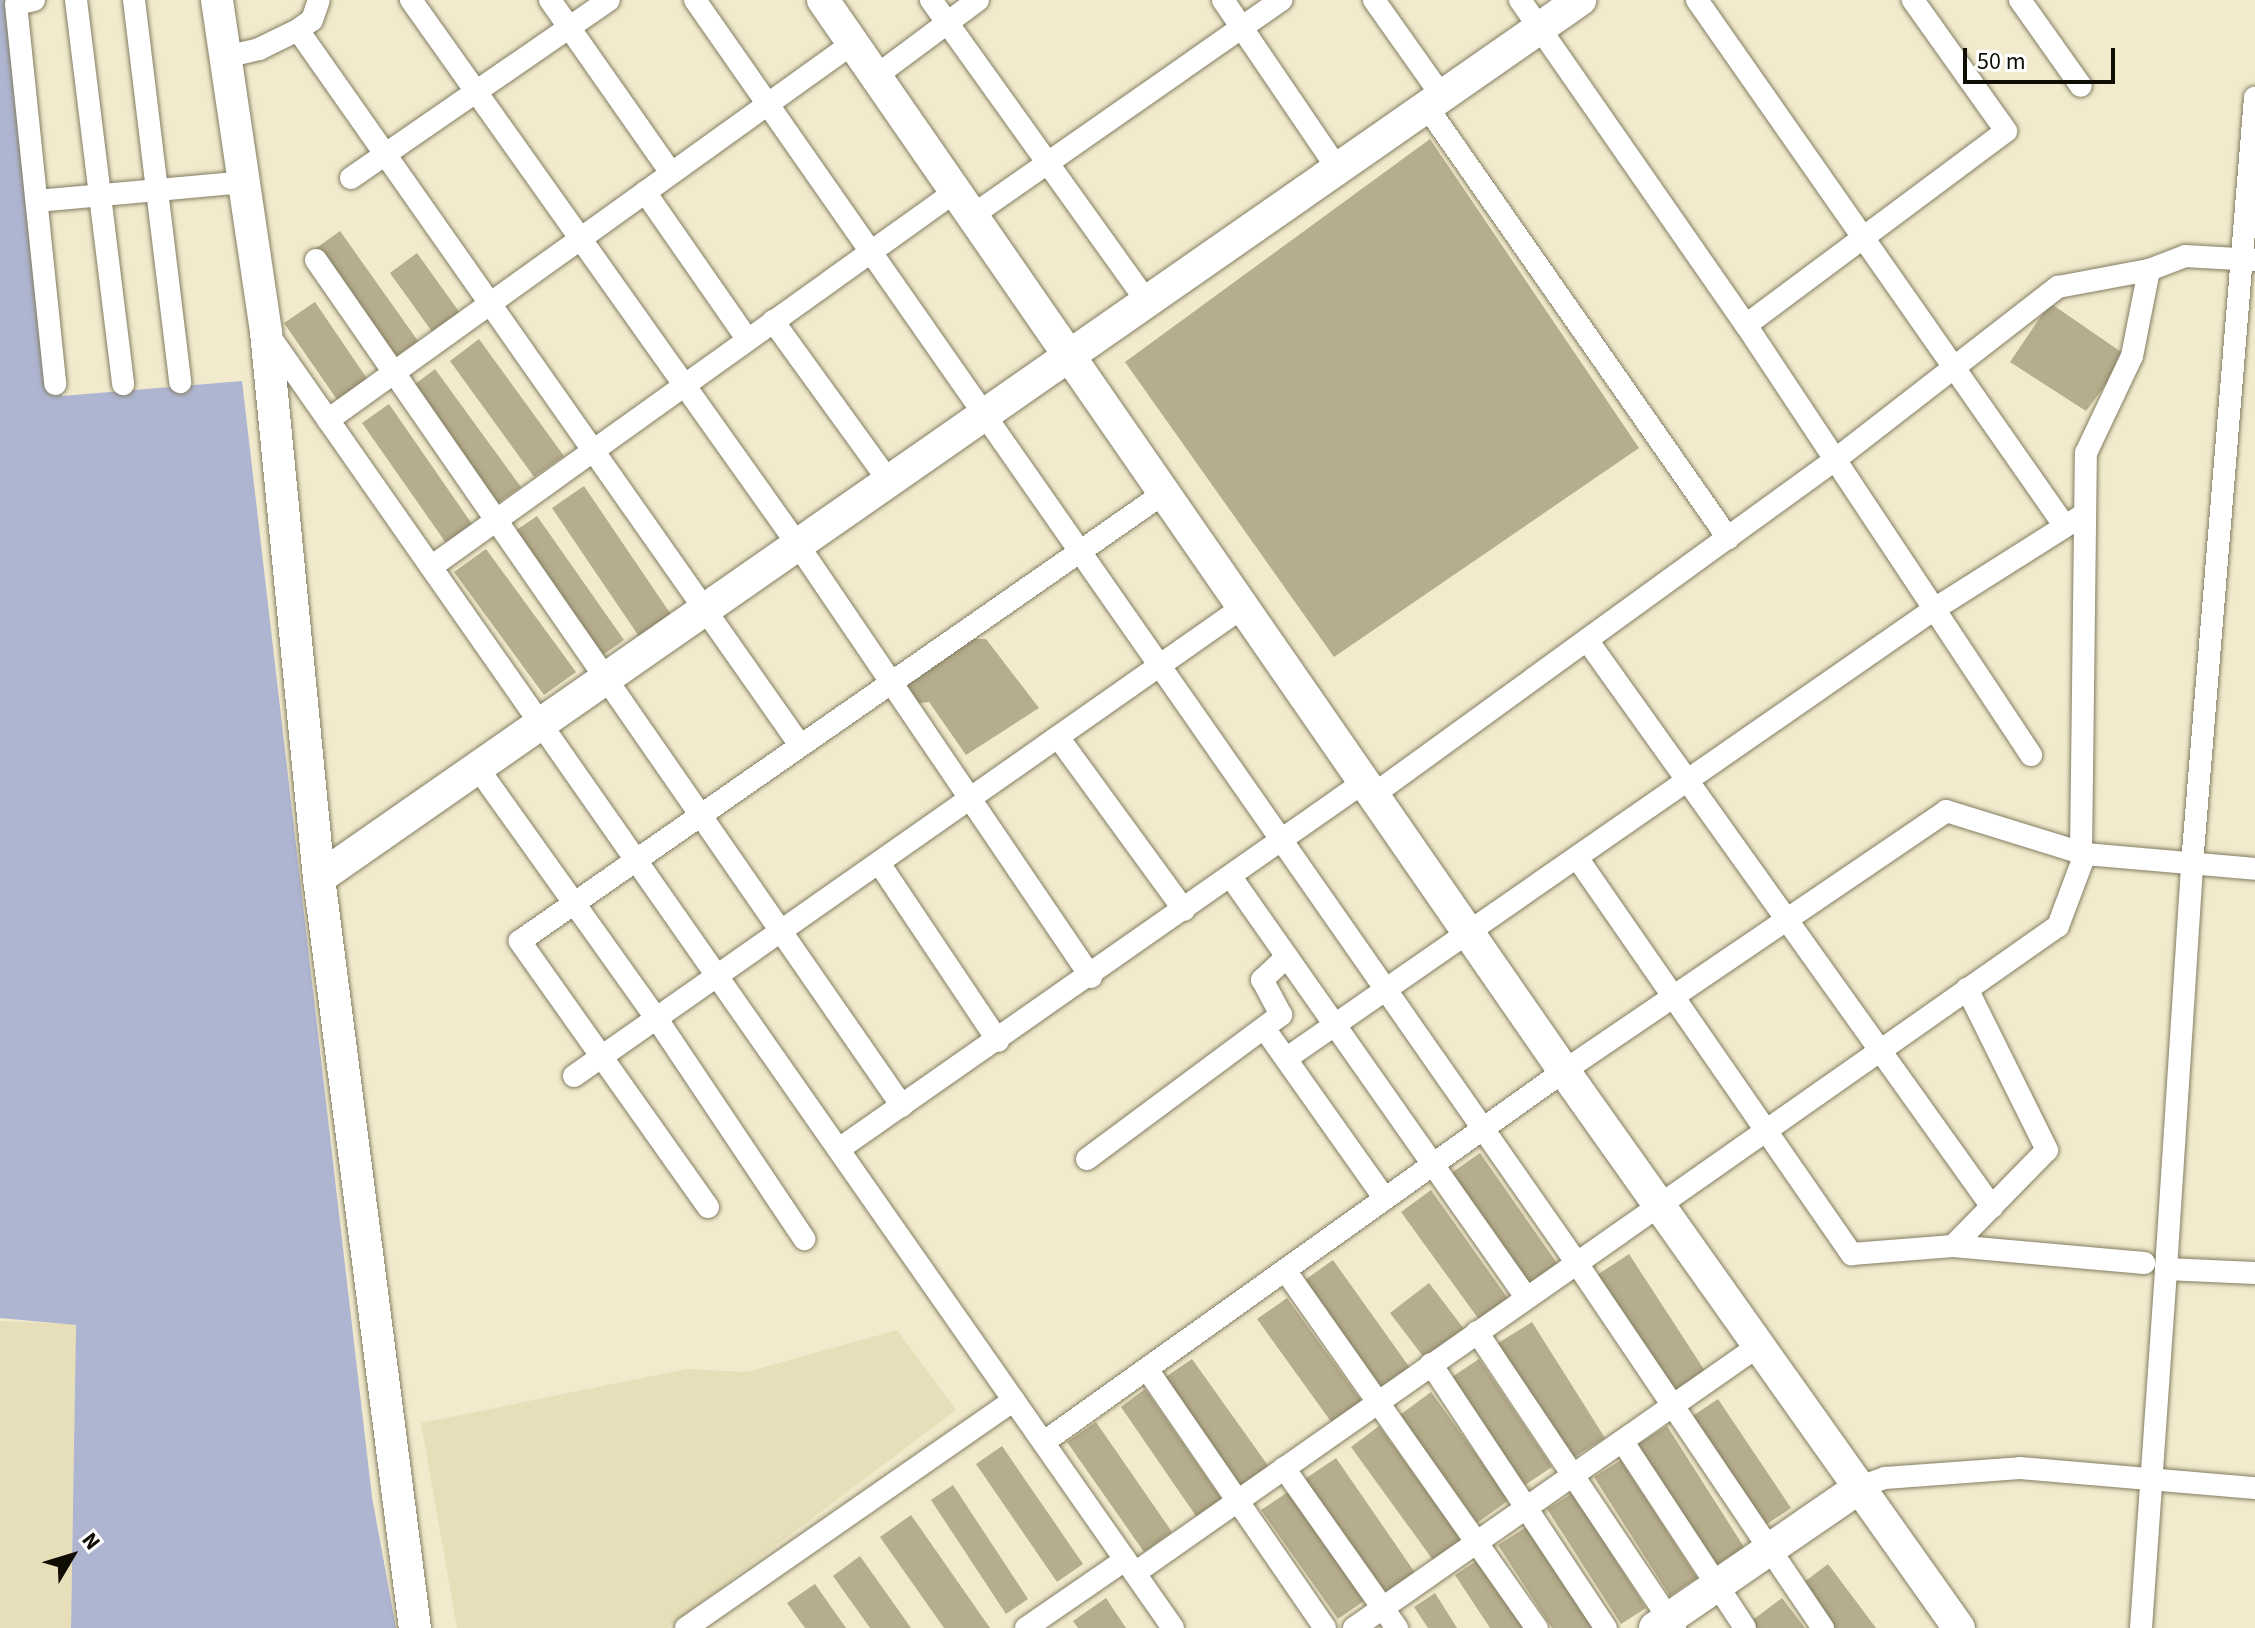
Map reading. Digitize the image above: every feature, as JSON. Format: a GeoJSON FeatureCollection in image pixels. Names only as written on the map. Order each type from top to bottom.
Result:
{"type":"FeatureCollection","features":[{"type":"Feature","properties":{"kind":"street"},"geometry":{"type":"LineString","coordinates":[[34,0],[16,4],[55,384]]}},
{"type":"Feature","properties":{"kind":"street"},"geometry":{"type":"LineString","coordinates":[[76,0],[123,384]]}},
{"type":"Feature","properties":{"kind":"street"},"geometry":{"type":"LineString","coordinates":[[134,0],[180,382]]}},
{"type":"Feature","properties":{"kind":"street"},"geometry":{"type":"LineString","coordinates":[[217,0],[266,332],[319,878],[415,1628]]}},
{"type":"Feature","properties":{"kind":"street"},"geometry":{"type":"LineString","coordinates":[[225,57],[259,49],[298,30],[312,20],[319,0]]}},
{"type":"Feature","properties":{"kind":"street"},"geometry":{"type":"LineString","coordinates":[[411,0],[798,545],[1091,977]]}},
{"type":"Feature","properties":{"kind":"street"},"geometry":{"type":"LineString","coordinates":[[550,0],[671,173]]}},
{"type":"Feature","properties":{"kind":"street"},"geometry":{"type":"LineString","coordinates":[[351,178],[609,0]]}},
{"type":"Feature","properties":{"kind":"street"},"geometry":{"type":"LineString","coordinates":[[695,0],[1576,1262],[1766,1550],[1823,1628]]}},
{"type":"Feature","properties":{"kind":"street"},"geometry":{"type":"LineString","coordinates":[[823,0],[1657,1205],[1959,1628]]}},
{"type":"Feature","properties":{"kind":"street"},"geometry":{"type":"LineString","coordinates":[[931,0],[1147,302]]}},
{"type":"Feature","properties":{"kind":"street"},"geometry":{"type":"LineString","coordinates":[[876,76],[978,0]]}},
{"type":"Feature","properties":{"kind":"street"},"geometry":{"type":"LineString","coordinates":[[1223,0],[1338,169]]}},
{"type":"Feature","properties":{"kind":"street"},"geometry":{"type":"LineString","coordinates":[[431,567],[872,251],[1047,163],[1281,0]]}},
{"type":"Feature","properties":{"kind":"street"},"geometry":{"type":"LineString","coordinates":[[1374,0],[1434,102],[1728,538]]}},
{"type":"Feature","properties":{"kind":"street"},"geometry":{"type":"LineString","coordinates":[[1520,0],[1746,325],[2031,755]]}},
{"type":"Feature","properties":{"kind":"street"},"geometry":{"type":"LineString","coordinates":[[319,878],[1580,0]]}},
{"type":"Feature","properties":{"kind":"street"},"geometry":{"type":"LineString","coordinates":[[1697,0],[1863,237],[2073,520]]}},
{"type":"Feature","properties":{"kind":"street"},"geometry":{"type":"LineString","coordinates":[[1746,325],[2006,131],[1913,0]]}},
{"type":"Feature","properties":{"kind":"street"},"geometry":{"type":"LineString","coordinates":[[2020,0],[2081,86]]}},
{"type":"Feature","properties":{"kind":"street"},"geometry":{"type":"LineString","coordinates":[[298,30],[800,745]]}},
{"type":"Feature","properties":{"kind":"street"},"geometry":{"type":"LineString","coordinates":[[328,420],[853,43]]}},
{"type":"Feature","properties":{"kind":"street"},"geometry":{"type":"LineString","coordinates":[[2141,1628],[2152,1481],[2155,1266],[2248,259],[2255,98]]}},
{"type":"Feature","properties":{"kind":"street"},"geometry":{"type":"LineString","coordinates":[[37,201],[244,182]]}},
{"type":"Feature","properties":{"kind":"street"},"geometry":{"type":"LineString","coordinates":[[645,192],[748,340]]}},
{"type":"Feature","properties":{"kind":"street"},"geometry":{"type":"LineString","coordinates":[[839,1149],[1091,977],[1280,842],[1368,789],[1587,640],[1836,459],[2058,287],[2149,270],[2185,256],[2248,259]]}},
{"type":"Feature","properties":{"kind":"street"},"geometry":{"type":"LineString","coordinates":[[316,260],[499,518],[902,1106]]}},
{"type":"Feature","properties":{"kind":"street"},"geometry":{"type":"LineString","coordinates":[[1026,1628],[1236,1501],[2058,926],[2083,854],[2073,520],[2086,453],[2132,356],[2149,270]]}},
{"type":"Feature","properties":{"kind":"street"},"geometry":{"type":"LineString","coordinates":[[773,321],[889,481]]}},
{"type":"Feature","properties":{"kind":"street"},"geometry":{"type":"LineString","coordinates":[[266,332],[1173,1628]]}},
{"type":"Feature","properties":{"kind":"street"},"geometry":{"type":"LineString","coordinates":[[708,1207],[605,1055],[520,941],[1164,493]]}},
{"type":"Feature","properties":{"kind":"street"},"geometry":{"type":"LineString","coordinates":[[1287,1058],[1470,936],[1936,608],[2073,520]]}},
{"type":"Feature","properties":{"kind":"street"},"geometry":{"type":"LineString","coordinates":[[574,1076],[1243,607]]}},
{"type":"Feature","properties":{"kind":"street"},"geometry":{"type":"LineString","coordinates":[[1587,640],[1877,1052],[1992,1207]]}},
{"type":"Feature","properties":{"kind":"street"},"geometry":{"type":"LineString","coordinates":[[1058,737],[1184,910]]}},
{"type":"Feature","properties":{"kind":"street"},"geometry":{"type":"LineString","coordinates":[[477,767],[657,1019],[804,1239]]}},
{"type":"Feature","properties":{"kind":"street"},"geometry":{"type":"LineString","coordinates":[[1044,1442],[1564,1071],[1946,811],[2083,854],[2255,869]]}},
{"type":"Feature","properties":{"kind":"street"},"geometry":{"type":"LineString","coordinates":[[1578,859],[1852,1254],[1953,1246],[2255,1273]]}},
{"type":"Feature","properties":{"kind":"street"},"geometry":{"type":"LineString","coordinates":[[879,863],[998,1041]]}},
{"type":"Feature","properties":{"kind":"street"},"geometry":{"type":"LineString","coordinates":[[1231,877],[1526,1297]]}},
{"type":"Feature","properties":{"kind":"street"},"geometry":{"type":"LineString","coordinates":[[1087,1159],[1264,1028],[1282,1010],[1262,980],[1287,957]]}},
{"type":"Feature","properties":{"kind":"street"},"geometry":{"type":"LineString","coordinates":[[1953,1246],[2047,1150],[1967,989]]}},
{"type":"Feature","properties":{"kind":"street"},"geometry":{"type":"LineString","coordinates":[[1264,1028],[1385,1199]]}},
{"type":"Feature","properties":{"kind":"street"},"geometry":{"type":"LineString","coordinates":[[1285,1270],[1380,1400],[1537,1628]]}},
{"type":"Feature","properties":{"kind":"street"},"geometry":{"type":"LineString","coordinates":[[1477,1332],[1666,1625],[1766,1550],[1860,1487],[1885,1478],[2020,1468],[2255,1488]]}},
{"type":"Feature","properties":{"kind":"street"},"geometry":{"type":"LineString","coordinates":[[1354,1628],[1758,1346]]}},
{"type":"Feature","properties":{"kind":"street"},"geometry":{"type":"LineString","coordinates":[[1431,1364],[1606,1628]]}},
{"type":"Feature","properties":{"kind":"street"},"geometry":{"type":"LineString","coordinates":[[1147,1369],[1325,1628]]}},
{"type":"Feature","properties":{"kind":"street"},"geometry":{"type":"LineString","coordinates":[[686,1628],[1014,1400]]}},
{"type":"Feature","properties":{"kind":"street"},"geometry":{"type":"LineString","coordinates":[[1623,1442],[1715,1587],[1745,1628]]}},
{"type":"Feature","properties":{"kind":"street"},"geometry":{"type":"LineString","coordinates":[[1284,1468],[1397,1628]]}},
{"type":"Feature","properties":{"kind":"shaded area"},"geometry":{"type":"Polygon","coordinates":[[[0,0],[19,1],[62,396],[242,381],[372,1497],[396,1628],[71,1628],[76,1325],[0,1318],[0,0]]]}},
{"type":"Feature","properties":{"kind":"shaded area"},"geometry":{"type":"Polygon","coordinates":[[[0,1321],[76,1324],[71,1628],[0,1628],[0,1321]]]}},
{"type":"Feature","properties":{"kind":"shaded area"},"geometry":{"type":"Polygon","coordinates":[[[897,1330],[956,1410],[667,1628],[457,1628],[421,1423],[687,1369],[747,1372],[897,1330]]]}},
{"type":"Feature","properties":{"kind":"building"},"geometry":{"type":"Polygon","coordinates":[[[1430,139],[1639,448],[1334,657],[1125,362],[1430,139]]]}},
{"type":"Feature","properties":{"kind":"building"},"geometry":{"type":"Polygon","coordinates":[[[340,231],[418,341],[392,359],[315,249],[340,231]]]}},
{"type":"Feature","properties":{"kind":"building"},"geometry":{"type":"Polygon","coordinates":[[[417,253],[460,313],[433,333],[390,273],[417,253]]]}},
{"type":"Feature","properties":{"kind":"building"},"geometry":{"type":"Polygon","coordinates":[[[315,302],[368,380],[338,401],[284,323],[315,302]]]}},
{"type":"Feature","properties":{"kind":"building"},"geometry":{"type":"Polygon","coordinates":[[[2050,303],[2127,356],[2086,411],[2010,362],[2050,303]]]}},
{"type":"Feature","properties":{"kind":"building"},"geometry":{"type":"Polygon","coordinates":[[[479,339],[564,456],[534,477],[450,361],[479,339]]]}},
{"type":"Feature","properties":{"kind":"building"},"geometry":{"type":"Polygon","coordinates":[[[435,369],[521,487],[495,505],[410,388],[435,369]]]}},
{"type":"Feature","properties":{"kind":"building"},"geometry":{"type":"Polygon","coordinates":[[[389,404],[472,524],[446,543],[362,423],[389,404]]]}},
{"type":"Feature","properties":{"kind":"building"},"geometry":{"type":"Polygon","coordinates":[[[584,486],[672,616],[640,638],[552,508],[584,486]]]}},
{"type":"Feature","properties":{"kind":"building"},"geometry":{"type":"Polygon","coordinates":[[[537,516],[624,640],[603,655],[515,531],[537,516]]]}},
{"type":"Feature","properties":{"kind":"building"},"geometry":{"type":"Polygon","coordinates":[[[486,549],[576,672],[544,695],[454,572],[486,549]]]}},
{"type":"Feature","properties":{"kind":"building"},"geometry":{"type":"Polygon","coordinates":[[[965,639],[986,639],[1039,708],[966,755],[929,702],[913,704],[898,686],[965,639]]]}},
{"type":"Feature","properties":{"kind":"building"},"geometry":{"type":"Polygon","coordinates":[[[1480,1153],[1559,1266],[1529,1287],[1450,1174],[1480,1153]]]}},
{"type":"Feature","properties":{"kind":"building"},"geometry":{"type":"Polygon","coordinates":[[[1431,1190],[1509,1300],[1480,1321],[1401,1212],[1431,1190]]]}},
{"type":"Feature","properties":{"kind":"building"},"geometry":{"type":"Polygon","coordinates":[[[1629,1254],[1705,1371],[1673,1392],[1597,1275],[1629,1254]]]}},
{"type":"Feature","properties":{"kind":"building"},"geometry":{"type":"Polygon","coordinates":[[[1333,1260],[1410,1368],[1379,1390],[1302,1282],[1333,1260]]]}},
{"type":"Feature","properties":{"kind":"building"},"geometry":{"type":"Polygon","coordinates":[[[1429,1283],[1464,1329],[1425,1359],[1390,1313],[1429,1283]]]}},
{"type":"Feature","properties":{"kind":"building"},"geometry":{"type":"Polygon","coordinates":[[[1287,1298],[1362,1402],[1332,1423],[1257,1319],[1287,1298]]]}},
{"type":"Feature","properties":{"kind":"building"},"geometry":{"type":"Polygon","coordinates":[[[1532,1322],[1605,1438],[1571,1459],[1498,1343],[1532,1322]]]}},
{"type":"Feature","properties":{"kind":"building"},"geometry":{"type":"Polygon","coordinates":[[[1192,1359],[1269,1467],[1241,1487],[1164,1378],[1192,1359]]]}},
{"type":"Feature","properties":{"kind":"building"},"geometry":{"type":"Polygon","coordinates":[[[1479,1359],[1552,1467],[1522,1487],[1449,1379],[1479,1359]]]}},
{"type":"Feature","properties":{"kind":"building"},"geometry":{"type":"Polygon","coordinates":[[[1145,1389],[1223,1501],[1198,1519],[1121,1407],[1145,1389]]]}},
{"type":"Feature","properties":{"kind":"building"},"geometry":{"type":"Polygon","coordinates":[[[1431,1392],[1509,1500],[1477,1523],[1400,1415],[1431,1392]]]}},
{"type":"Feature","properties":{"kind":"building"},"geometry":{"type":"Polygon","coordinates":[[[1718,1399],[1791,1508],[1761,1528],[1688,1419],[1718,1399]]]}},
{"type":"Feature","properties":{"kind":"building"},"geometry":{"type":"Polygon","coordinates":[[[1096,1422],[1172,1532],[1144,1552],[1067,1442],[1096,1422]]]}},
{"type":"Feature","properties":{"kind":"building"},"geometry":{"type":"Polygon","coordinates":[[[1379,1426],[1462,1540],[1433,1560],[1351,1447],[1379,1426]]]}},
{"type":"Feature","properties":{"kind":"building"},"geometry":{"type":"Polygon","coordinates":[[[1667,1426],[1744,1547],[1715,1566],[1637,1445],[1667,1426]]]}},
{"type":"Feature","properties":{"kind":"building"},"geometry":{"type":"Polygon","coordinates":[[[1002,1446],[1083,1564],[1057,1582],[976,1464],[1002,1446]]]}},
{"type":"Feature","properties":{"kind":"building"},"geometry":{"type":"Polygon","coordinates":[[[1336,1458],[1418,1577],[1384,1600],[1302,1481],[1336,1458]]]}},
{"type":"Feature","properties":{"kind":"building"},"geometry":{"type":"Polygon","coordinates":[[[1621,1460],[1697,1578],[1670,1596],[1594,1477],[1621,1460]]]}},
{"type":"Feature","properties":{"kind":"building"},"geometry":{"type":"Polygon","coordinates":[[[953,1485],[1028,1599],[1006,1614],[931,1500],[953,1485]]]}},
{"type":"Feature","properties":{"kind":"building"},"geometry":{"type":"Polygon","coordinates":[[[1288,1492],[1364,1601],[1338,1619],[1261,1510],[1288,1492]]]}},
{"type":"Feature","properties":{"kind":"building"},"geometry":{"type":"Polygon","coordinates":[[[1573,1493],[1646,1608],[1621,1624],[1547,1509],[1573,1493]]]}},
{"type":"Feature","properties":{"kind":"building"},"geometry":{"type":"Polygon","coordinates":[[[911,1515],[990,1628],[944,1628],[880,1537],[911,1515]]]}},
{"type":"Feature","properties":{"kind":"building"},"geometry":{"type":"Polygon","coordinates":[[[1528,1526],[1594,1628],[1552,1628],[1498,1545],[1528,1526]]]}},
{"type":"Feature","properties":{"kind":"building"},"geometry":{"type":"Polygon","coordinates":[[[860,1556],[911,1628],[870,1628],[833,1576],[860,1556]]]}},
{"type":"Feature","properties":{"kind":"building"},"geometry":{"type":"Polygon","coordinates":[[[1478,1560],[1524,1628],[1490,1628],[1455,1575],[1478,1560]]]}},
{"type":"Feature","properties":{"kind":"building"},"geometry":{"type":"Polygon","coordinates":[[[1828,1564],[1876,1628],[1831,1628],[1799,1586],[1828,1564]]]}},
{"type":"Feature","properties":{"kind":"building"},"geometry":{"type":"Polygon","coordinates":[[[815,1584],[846,1628],[805,1628],[787,1603],[815,1584]]]}},
{"type":"Feature","properties":{"kind":"building"},"geometry":{"type":"Polygon","coordinates":[[[1435,1593],[1457,1628],[1428,1628],[1414,1607],[1435,1593]]]}},
{"type":"Feature","properties":{"kind":"building"},"geometry":{"type":"Polygon","coordinates":[[[1106,1598],[1126,1628],[1078,1628],[1073,1621],[1106,1598]]]}},
{"type":"Feature","properties":{"kind":"building"},"geometry":{"type":"Polygon","coordinates":[[[1782,1598],[1805,1628],[1754,1628],[1750,1622],[1782,1598]]]}}]}
